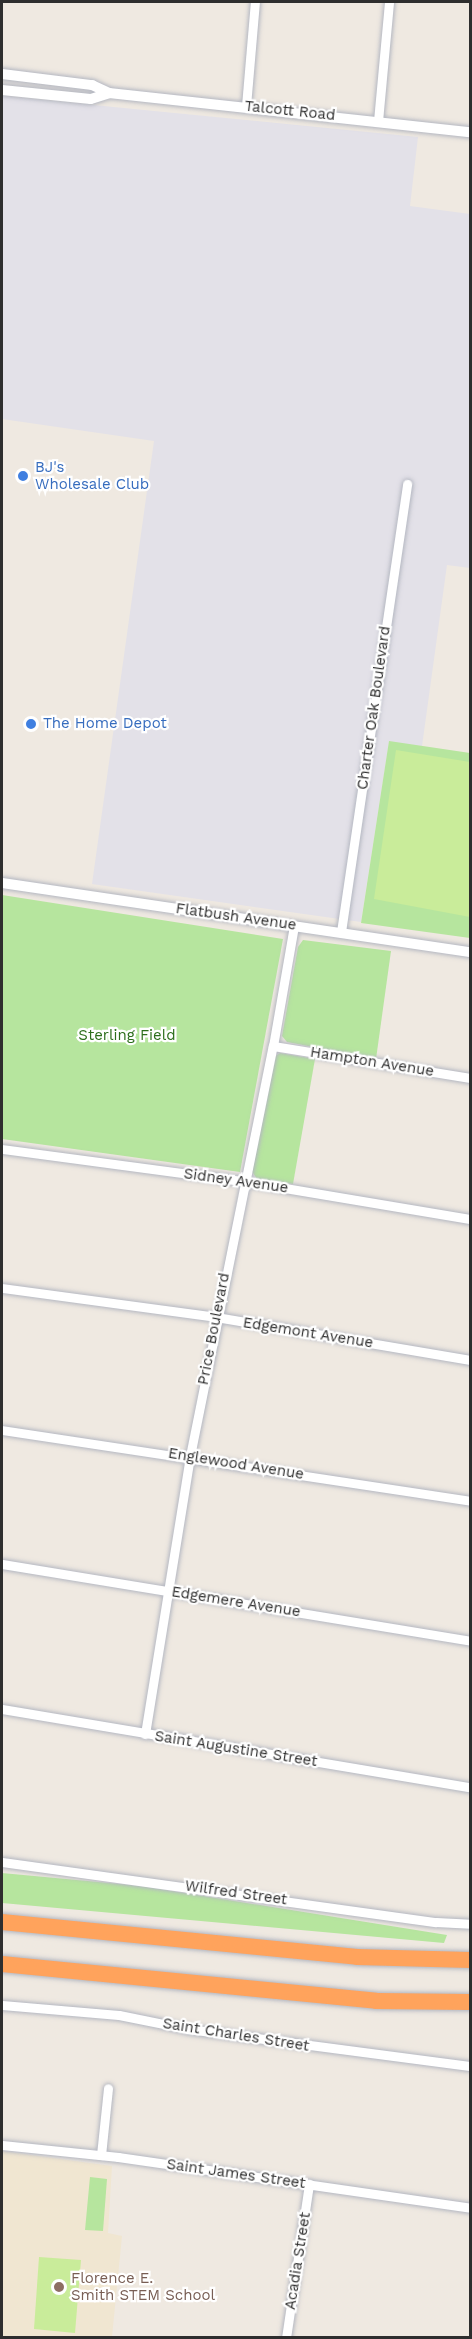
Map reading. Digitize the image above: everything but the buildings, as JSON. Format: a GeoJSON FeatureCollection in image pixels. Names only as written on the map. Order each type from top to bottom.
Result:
{"type":"FeatureCollection","features":[{"type":"Feature","properties":{"kind":"highway"},"geometry":{"type":"LineString","coordinates":[[2,1922],[367,1958],[471,1960]]}},
{"type":"Feature","properties":{"kind":"highway"},"geometry":{"type":"LineString","coordinates":[[2,1964],[376,2001],[471,2002]]}},
{"type":"Feature","properties":{"kind":"street"},"geometry":{"type":"LineString","coordinates":[[246,106],[255,2]]}},
{"type":"Feature","properties":{"kind":"street"},"geometry":{"type":"LineString","coordinates":[[378,121],[389,2]]}},
{"type":"Feature","properties":{"kind":"street","name":"Talcott Road"},"geometry":{"type":"LineString","coordinates":[[2,74],[92,85],[109,93],[471,132]]}},
{"type":"Feature","properties":{"kind":"street"},"geometry":{"type":"LineString","coordinates":[[44,95],[46,80]]}},
{"type":"Feature","properties":{"kind":"street","name":"Talcott Road"},"geometry":{"type":"LineString","coordinates":[[2,90],[91,99],[109,93]]}},
{"type":"Feature","properties":{"kind":"street","name":"Charter Oak Boulevard"},"geometry":{"type":"LineString","coordinates":[[341,932],[407,484]]}},
{"type":"Feature","properties":{"kind":"street","name":"Flatbush Avenue"},"geometry":{"type":"LineString","coordinates":[[2,883],[471,952]]}},
{"type":"Feature","properties":{"kind":"street","name":"Price Boulevard"},"geometry":{"type":"LineString","coordinates":[[145,1734],[165,1590],[189,1456],[243,1182],[273,1046],[294,926]]}},
{"type":"Feature","properties":{"kind":"street","name":"Hampton Avenue"},"geometry":{"type":"LineString","coordinates":[[273,1046],[471,1078]]}},
{"type":"Feature","properties":{"kind":"street","name":"Sidney Avenue"},"geometry":{"type":"LineString","coordinates":[[2,1149],[243,1182],[471,1219]]}},
{"type":"Feature","properties":{"kind":"street","name":"Edgemont Avenue"},"geometry":{"type":"LineString","coordinates":[[2,1288],[216,1317],[471,1360]]}},
{"type":"Feature","properties":{"kind":"street","name":"Englewood Avenue"},"geometry":{"type":"LineString","coordinates":[[2,1430],[189,1456],[471,1501]]}},
{"type":"Feature","properties":{"kind":"street","name":"Edgemere Avenue"},"geometry":{"type":"LineString","coordinates":[[2,1564],[471,1641]]}},
{"type":"Feature","properties":{"kind":"street","name":"Saint Augustine Street"},"geometry":{"type":"LineString","coordinates":[[2,1709],[471,1787]]}},
{"type":"Feature","properties":{"kind":"street","name":"Wilfred Street"},"geometry":{"type":"LineString","coordinates":[[2,1862],[436,1922],[471,1923]]}},
{"type":"Feature","properties":{"kind":"street","name":"Saint Charles Street"},"geometry":{"type":"LineString","coordinates":[[2,2005],[119,2015],[188,2029],[471,2066]]}},
{"type":"Feature","properties":{"kind":"street"},"geometry":{"type":"LineString","coordinates":[[101,2155],[108,2088]]}},
{"type":"Feature","properties":{"kind":"street","name":"Saint James Street"},"geometry":{"type":"LineString","coordinates":[[2,2145],[101,2155],[471,2208]]}},
{"type":"Feature","properties":{"kind":"street","name":"Acadia Street"},"geometry":{"type":"LineString","coordinates":[[286,2337],[309,2184]]}},
{"type":"Feature","properties":{"kind":"shaded area"},"geometry":{"type":"Polygon","coordinates":[[[2,96],[418,137],[410,206],[470,214],[470,568],[447,565],[422,746],[389,742],[361,922],[92,884],[154,441],[2,419],[2,96]]]}},
{"type":"Feature","properties":{"kind":"shaded area","name":"Florence E. Smith STEM School"},"geometry":{"type":"Polygon","coordinates":[[[2,2151],[112,2166],[108,2233],[122,2236],[112,2337],[2,2337],[2,2151]]]}},
{"type":"Feature","properties":{"kind":"green space"},"geometry":{"type":"Polygon","coordinates":[[[389,741],[470,753],[470,938],[361,923],[389,741]]]}},
{"type":"Feature","properties":{"kind":"green space"},"geometry":{"type":"Polygon","coordinates":[[[396,750],[470,762],[470,917],[374,899],[396,750]]]}},
{"type":"Feature","properties":{"kind":"green space","name":"Sterling Field"},"geometry":{"type":"Polygon","coordinates":[[[2,895],[283,939],[240,1172],[2,1139],[2,895]]]}},
{"type":"Feature","properties":{"kind":"green space"},"geometry":{"type":"Polygon","coordinates":[[[303,940],[391,951],[376,1059],[287,1042],[282,1036],[298,947],[303,940]]]}},
{"type":"Feature","properties":{"kind":"green space"},"geometry":{"type":"Polygon","coordinates":[[[280,1053],[315,1059],[293,1184],[257,1179],[251,1170],[273,1058],[280,1053]]]}},
{"type":"Feature","properties":{"kind":"green space"},"geometry":{"type":"Polygon","coordinates":[[[2,1873],[141,1886],[447,1935],[444,1943],[2,1903],[2,1873]]]}},
{"type":"Feature","properties":{"kind":"green space"},"geometry":{"type":"Polygon","coordinates":[[[90,2177],[107,2179],[103,2231],[85,2230],[90,2177]]]}},
{"type":"Feature","properties":{"kind":"green space"},"geometry":{"type":"Polygon","coordinates":[[[39,2257],[81,2260],[75,2333],[34,2329],[39,2257]]]}},
{"type":"Feature","properties":{"kind":"place","name":"BJ's Wholesale Club"},"geometry":{"type":"Point","coordinates":[23,476]}},
{"type":"Feature","properties":{"kind":"place","name":"The Home Depot"},"geometry":{"type":"Point","coordinates":[31,724]}},
{"type":"Feature","properties":{"kind":"place","name":"Florence E. Smith STEM School"},"geometry":{"type":"Point","coordinates":[59,2287]}}]}
